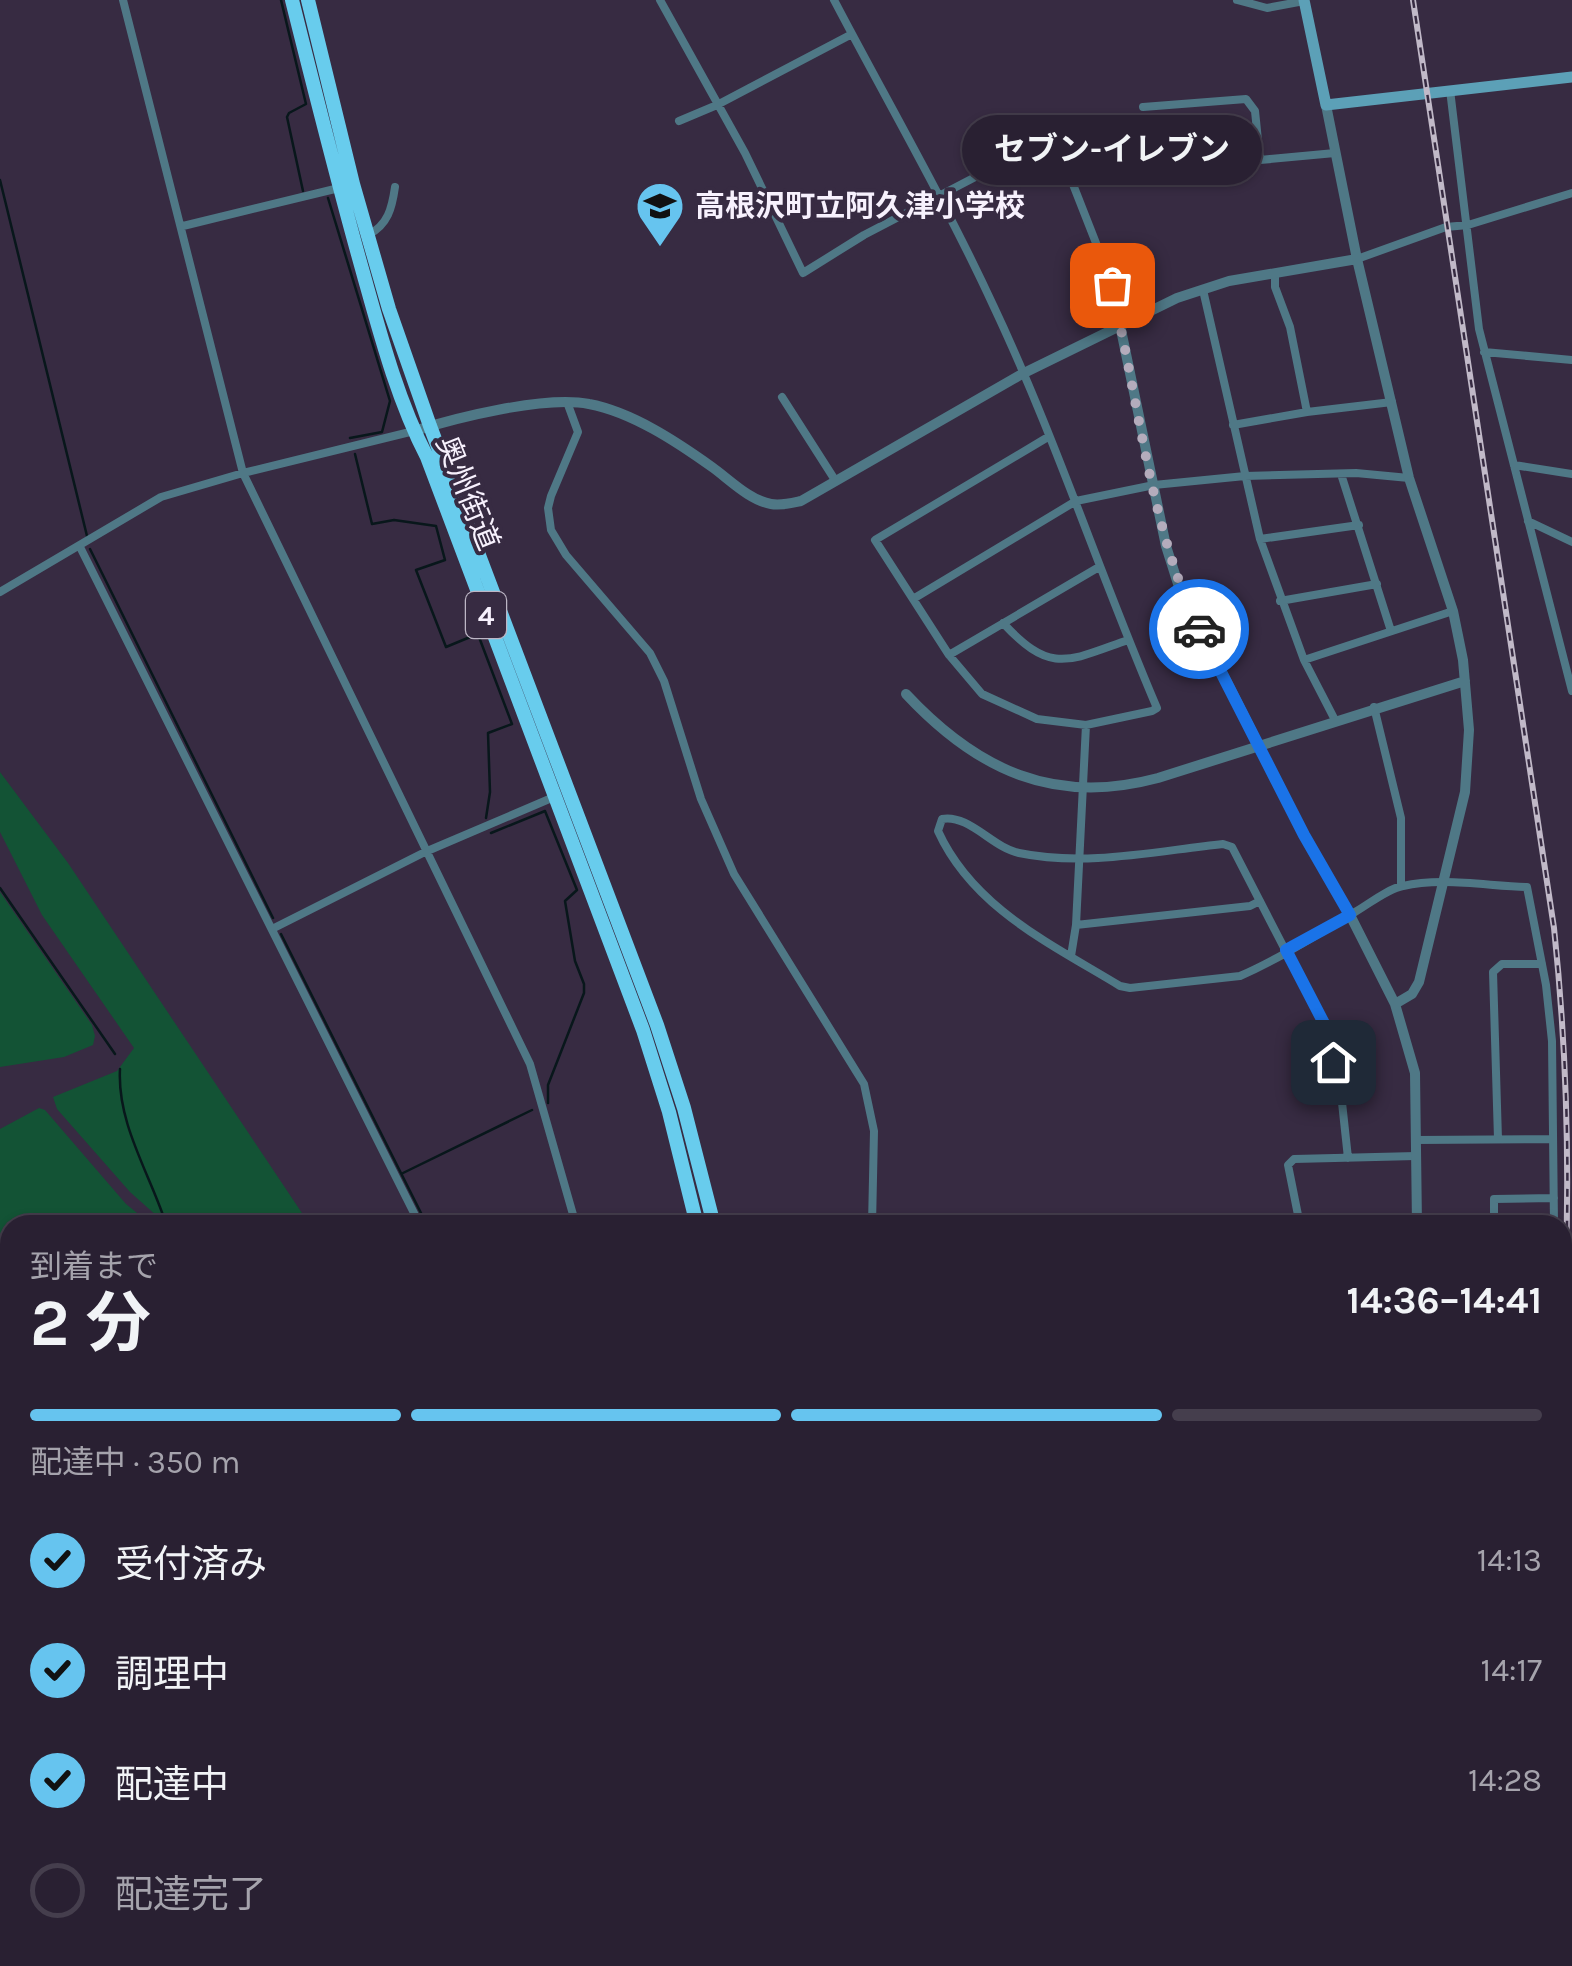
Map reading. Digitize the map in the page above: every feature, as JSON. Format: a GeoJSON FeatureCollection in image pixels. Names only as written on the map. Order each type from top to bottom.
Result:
{"type":"FeatureCollection","features":[{"type":"Feature","properties":{"kind":"highway","name":"奥州街道"},"geometry":{"type":"LineString","coordinates":[[292,0],[339,188],[414,432],[427,457],[648,1046],[695,1215]]}},
{"type":"Feature","properties":{"kind":"highway","name":"奥州街道"},"geometry":{"type":"LineString","coordinates":[[308,0],[389,309],[657,1025],[684,1108],[711,1215]]}},
{"type":"Feature","properties":{"kind":"main road"},"geometry":{"type":"LineString","coordinates":[[1304,1],[1326,105],[1572,77]]}},
{"type":"Feature","properties":{"kind":"street"},"geometry":{"type":"LineString","coordinates":[[123,0],[243,473],[530,1064],[573,1215]]}},
{"type":"Feature","properties":{"kind":"street"},"geometry":{"type":"LineString","coordinates":[[660,0],[744,153],[803,272],[864,235],[1054,136],[1123,323],[1166,546],[1179,588],[1304,835],[1396,1004],[1415,1073],[1418,1215]]}},
{"type":"Feature","properties":{"kind":"street"},"geometry":{"type":"LineString","coordinates":[[834,0],[995,308],[1076,501],[1157,708],[1086,725],[1038,720],[982,694],[949,655],[875,540],[1048,437]]}},
{"type":"Feature","properties":{"kind":"street"},"geometry":{"type":"LineString","coordinates":[[1237,0],[1267,8],[1304,1]]}},
{"type":"Feature","properties":{"kind":"street"},"geometry":{"type":"LineString","coordinates":[[679,122],[852,34]]}},
{"type":"Feature","properties":{"kind":"street"},"geometry":{"type":"LineString","coordinates":[[1450,90],[1484,352],[1572,690]]}},
{"type":"Feature","properties":{"kind":"street"},"geometry":{"type":"LineString","coordinates":[[1143,107],[1246,100],[1255,111],[1260,160],[1335,153]]}},
{"type":"Feature","properties":{"kind":"street"},"geometry":{"type":"LineString","coordinates":[[1326,105],[1356,259],[1409,478],[1460,634],[1465,681],[1468,767],[1460,816],[1419,982],[1412,994],[1396,1004]]}},
{"type":"Feature","properties":{"kind":"street"},"geometry":{"type":"LineString","coordinates":[[368,236],[386,218],[394,187]]}},
{"type":"Feature","properties":{"kind":"street"},"geometry":{"type":"LineString","coordinates":[[182,226],[339,188]]}},
{"type":"Feature","properties":{"kind":"street"},"geometry":{"type":"LineString","coordinates":[[0,592],[160,497],[414,432],[447,420],[567,402],[594,405],[670,437],[749,494],[770,504],[801,501],[1022,374],[1123,323],[1202,290],[1229,281],[1356,259],[1446,227],[1572,193]]}},
{"type":"Feature","properties":{"kind":"street"},"geometry":{"type":"LineString","coordinates":[[1275,274],[1307,412]]}},
{"type":"Feature","properties":{"kind":"street"},"geometry":{"type":"LineString","coordinates":[[1202,290],[1260,539],[1304,660],[1335,720]]}},
{"type":"Feature","properties":{"kind":"street"},"geometry":{"type":"LineString","coordinates":[[1484,352],[1572,360]]}},
{"type":"Feature","properties":{"kind":"street"},"geometry":{"type":"LineString","coordinates":[[782,397],[835,480]]}},
{"type":"Feature","properties":{"kind":"street"},"geometry":{"type":"LineString","coordinates":[[567,402],[578,438],[551,496],[548,508],[552,530],[566,554],[650,653],[664,682],[701,799],[734,874],[864,1084],[874,1131],[872,1215]]}},
{"type":"Feature","properties":{"kind":"street"},"geometry":{"type":"LineString","coordinates":[[1233,425],[1392,402]]}},
{"type":"Feature","properties":{"kind":"street"},"geometry":{"type":"LineString","coordinates":[[1514,465],[1572,474]]}},
{"type":"Feature","properties":{"kind":"street"},"geometry":{"type":"LineString","coordinates":[[912,599],[1076,501],[1154,486],[1245,476],[1340,474],[1409,478]]}},
{"type":"Feature","properties":{"kind":"street"},"geometry":{"type":"LineString","coordinates":[[1340,474],[1391,631]]}},
{"type":"Feature","properties":{"kind":"street"},"geometry":{"type":"LineString","coordinates":[[1528,522],[1572,542]]}},
{"type":"Feature","properties":{"kind":"street"},"geometry":{"type":"LineString","coordinates":[[1260,539],[1358,525]]}},
{"type":"Feature","properties":{"kind":"street"},"geometry":{"type":"LineString","coordinates":[[80,547],[415,1215]]}},
{"type":"Feature","properties":{"kind":"street"},"geometry":{"type":"LineString","coordinates":[[949,655],[1099,567]]}},
{"type":"Feature","properties":{"kind":"street"},"geometry":{"type":"LineString","coordinates":[[1280,601],[1377,584]]}},
{"type":"Feature","properties":{"kind":"street"},"geometry":{"type":"LineString","coordinates":[[1304,660],[1453,611]]}},
{"type":"Feature","properties":{"kind":"street"},"geometry":{"type":"LineString","coordinates":[[1003,623],[1026,648],[1066,662],[1128,640]]}},
{"type":"Feature","properties":{"kind":"street"},"geometry":{"type":"LineString","coordinates":[[906,694],[946,734],[996,766],[1048,784],[1083,787],[1134,784],[1465,681]]}},
{"type":"Feature","properties":{"kind":"street"},"geometry":{"type":"LineString","coordinates":[[1374,708],[1401,818],[1401,886]]}},
{"type":"Feature","properties":{"kind":"street"},"geometry":{"type":"LineString","coordinates":[[1070,956],[1076,925],[1086,725]]}},
{"type":"Feature","properties":{"kind":"street"},"geometry":{"type":"LineString","coordinates":[[272,929],[425,852],[554,797]]}},
{"type":"Feature","properties":{"kind":"street"},"geometry":{"type":"LineString","coordinates":[[1348,1158],[1340,1084],[1328,1031],[1286,950],[1229,844],[1079,860],[1015,853],[956,820],[948,818],[938,824],[947,852],[1000,912],[1120,986],[1130,988],[1240,976],[1286,950],[1350,915],[1401,886],[1527,887],[1552,1041],[1554,1215]]}},
{"type":"Feature","properties":{"kind":"street"},"geometry":{"type":"LineString","coordinates":[[1076,925],[1250,906],[1260,901]]}},
{"type":"Feature","properties":{"kind":"street"},"geometry":{"type":"LineString","coordinates":[[1498,1139],[1493,972],[1502,964],[1542,964]]}},
{"type":"Feature","properties":{"kind":"street"},"geometry":{"type":"LineString","coordinates":[[1416,1140],[1553,1139]]}},
{"type":"Feature","properties":{"kind":"street"},"geometry":{"type":"LineString","coordinates":[[1298,1215],[1288,1165],[1294,1159],[1416,1156]]}},
{"type":"Feature","properties":{"kind":"street"},"geometry":{"type":"LineString","coordinates":[[1494,1215],[1494,1199],[1554,1198]]}},
{"type":"Feature","properties":{"kind":"green space"},"geometry":{"type":"Polygon","coordinates":[[[0,772],[68,863],[303,1215],[156,1215],[130,1192],[57,1109],[53,1097],[117,1071],[134,1048],[42,915],[0,832],[0,772]]]}},
{"type":"Feature","properties":{"kind":"green space"},"geometry":{"type":"Polygon","coordinates":[[[0,892],[92,1025],[93,1045],[64,1057],[0,1067],[0,892]]]}},
{"type":"Feature","properties":{"kind":"green space"},"geometry":{"type":"Polygon","coordinates":[[[39,1108],[45,1110],[140,1215],[0,1215],[0,1129],[39,1108]]]}},
{"type":"Feature","properties":{"kind":"waterway"},"geometry":{"type":"LineString","coordinates":[[281,0],[306,104],[287,117],[303,191]]}},
{"type":"Feature","properties":{"kind":"waterway"},"geometry":{"type":"LineString","coordinates":[[0,180],[87,536]]}},
{"type":"Feature","properties":{"kind":"waterway"},"geometry":{"type":"LineString","coordinates":[[328,198],[390,401],[382,432],[350,438]]}},
{"type":"Feature","properties":{"kind":"waterway"},"geometry":{"type":"LineString","coordinates":[[355,454],[372,524],[394,520],[436,526],[445,560],[416,570],[446,647],[475,635],[479,637],[512,724],[488,733],[490,792],[486,818]]}},
{"type":"Feature","properties":{"kind":"waterway"},"geometry":{"type":"LineString","coordinates":[[90,549],[273,918]]}},
{"type":"Feature","properties":{"kind":"waterway"},"geometry":{"type":"LineString","coordinates":[[491,833],[545,811],[577,890],[565,901],[584,993],[548,1085],[548,1103]]}},
{"type":"Feature","properties":{"kind":"waterway"},"geometry":{"type":"LineString","coordinates":[[0,888],[115,1054]]}},
{"type":"Feature","properties":{"kind":"waterway"},"geometry":{"type":"LineString","coordinates":[[281,934],[422,1215]]}},
{"type":"Feature","properties":{"kind":"waterway"},"geometry":{"type":"LineString","coordinates":[[120,1069],[128,1127],[163,1215]]}},
{"type":"Feature","properties":{"kind":"waterway"},"geometry":{"type":"LineString","coordinates":[[403,1173],[532,1110]]}},
{"type":"Feature","properties":{"kind":"railway"},"geometry":{"type":"LineString","coordinates":[[1413,0],[1554,928],[1563,1033],[1567,1215]]}},
{"type":"Feature","properties":{"kind":"way so far"},"geometry":{"type":"LineString","coordinates":[[1112,285],[1126,322],[1120,325],[1166,546],[1179,588],[1199,629]]}},
{"type":"Feature","properties":{"kind":"place","name":"高根沢町立阿久津小学校"},"geometry":{"type":"Point","coordinates":[660,248]}},
{"type":"Feature","properties":{"kind":"place","name":"セブン-イレブン"},"geometry":{"type":"Point","coordinates":[1112,285]}},
{"type":"Feature","properties":{"kind":"route"},"geometry":{"type":"LineString","coordinates":[[1199,629],[1304,835],[1350,915],[1286,950],[1328,1031],[1333,1062]]}}]}
